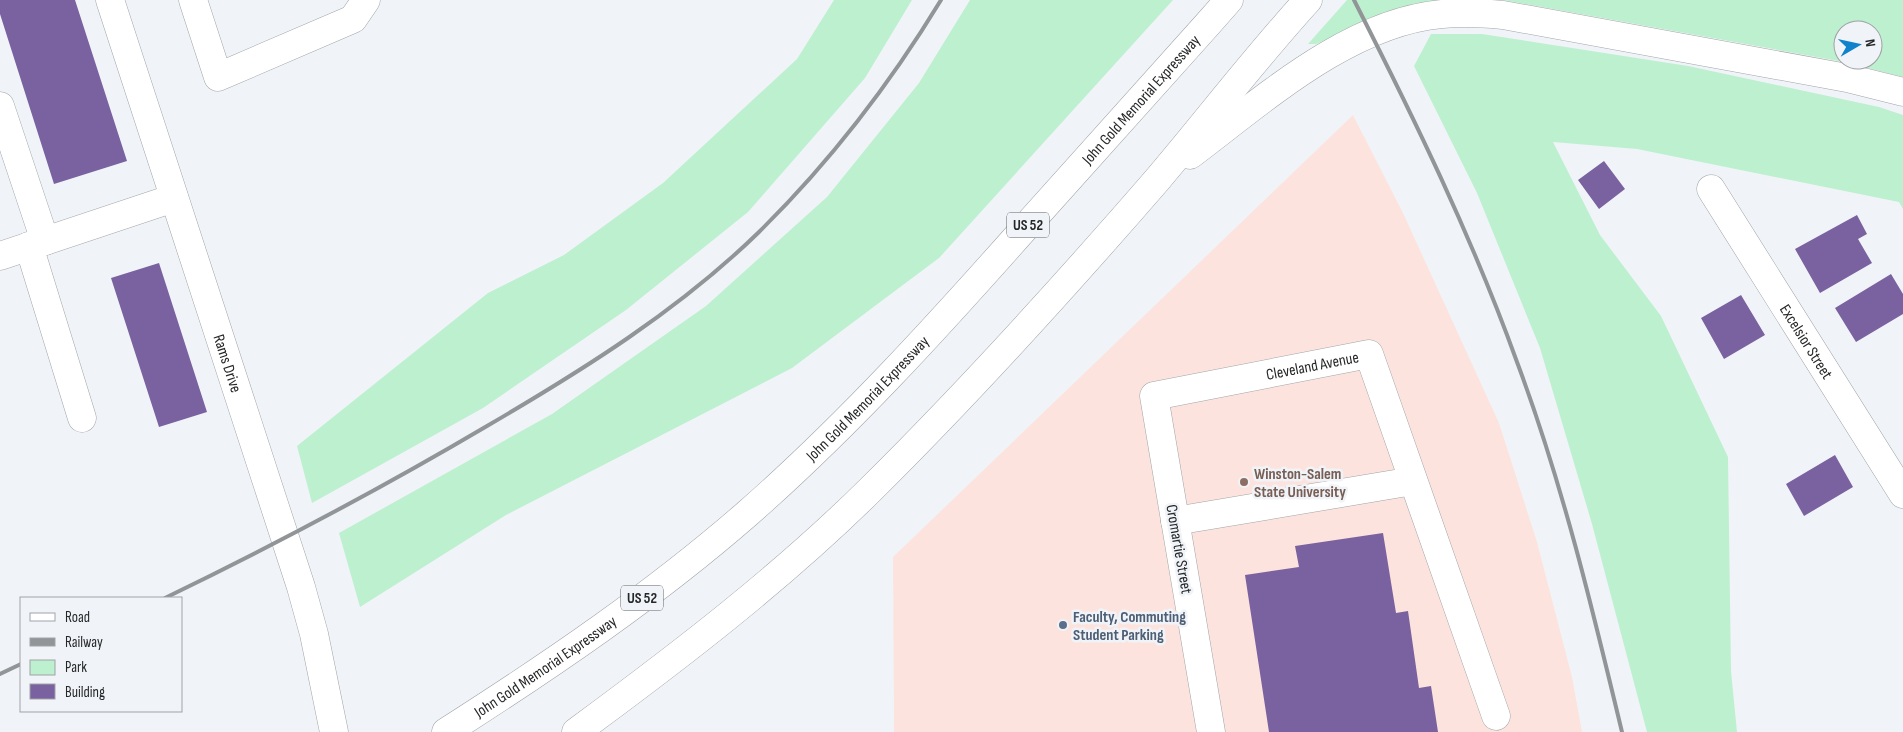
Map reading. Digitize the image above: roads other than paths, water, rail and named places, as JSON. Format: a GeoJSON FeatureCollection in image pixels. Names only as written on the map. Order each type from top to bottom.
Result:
{"type":"FeatureCollection","features":[{"type":"Feature","properties":{"kind":"main road","name":"Rams Drive"},"geometry":{"type":"LineString","coordinates":[[110,0],[301,587],[314,634],[334,727]]}},
{"type":"Feature","properties":{"kind":"main road"},"geometry":{"type":"LineString","coordinates":[[193,0],[218,77],[353,19],[366,0]]}},
{"type":"Feature","properties":{"kind":"main road","name":"John Gold Memorial Expressway"},"geometry":{"type":"LineString","coordinates":[[446,732],[587,638],[668,578],[747,513],[822,444],[963,298],[1229,0]]}},
{"type":"Feature","properties":{"kind":"main road"},"geometry":{"type":"LineString","coordinates":[[576,732],[709,630],[790,562],[868,492],[941,418],[1157,180],[1266,47],[1308,0]]}},
{"type":"Feature","properties":{"kind":"main road"},"geometry":{"type":"LineString","coordinates":[[1157,180],[1282,87],[1326,57],[1356,40],[1387,27],[1415,18],[1441,14],[1472,12],[1503,15],[1847,78],[1903,92]]}},
{"type":"Feature","properties":{"kind":"main road"},"geometry":{"type":"LineString","coordinates":[[0,106],[82,418]]}},
{"type":"Feature","properties":{"kind":"main road","name":"Excelsior Street"},"geometry":{"type":"LineString","coordinates":[[1712,189],[1903,494]]}},
{"type":"Feature","properties":{"kind":"main road"},"geometry":{"type":"LineString","coordinates":[[0,256],[174,198]]}},
{"type":"Feature","properties":{"kind":"main road","name":"Cleveland Avenue"},"geometry":{"type":"LineString","coordinates":[[1154,396],[1369,354],[1413,481]]}},
{"type":"Feature","properties":{"kind":"main road","name":"Cromartie Street"},"geometry":{"type":"LineString","coordinates":[[1154,396],[1211,732]]}},
{"type":"Feature","properties":{"kind":"main road"},"geometry":{"type":"LineString","coordinates":[[1175,521],[1413,481],[1496,716]]}},
{"type":"Feature","properties":{"kind":"railway"},"geometry":{"type":"LineString","coordinates":[[167,597],[408,472],[559,383],[663,313],[759,232],[810,178],[880,92],[941,0]]}},
{"type":"Feature","properties":{"kind":"railway"},"geometry":{"type":"LineString","coordinates":[[1354,0],[1441,178],[1500,315],[1533,407],[1562,499],[1622,732]]}},
{"type":"Feature","properties":{"kind":"railway"},"geometry":{"type":"LineString","coordinates":[[0,674],[20,664]]}},
{"type":"Feature","properties":{"kind":"place","name":"Winston-Salem State University"},"geometry":{"type":"Point","coordinates":[1244,482]}},
{"type":"Feature","properties":{"kind":"place","name":"Faculty, Commuting Student Parking"},"geometry":{"type":"Point","coordinates":[1063,625]}}]}
